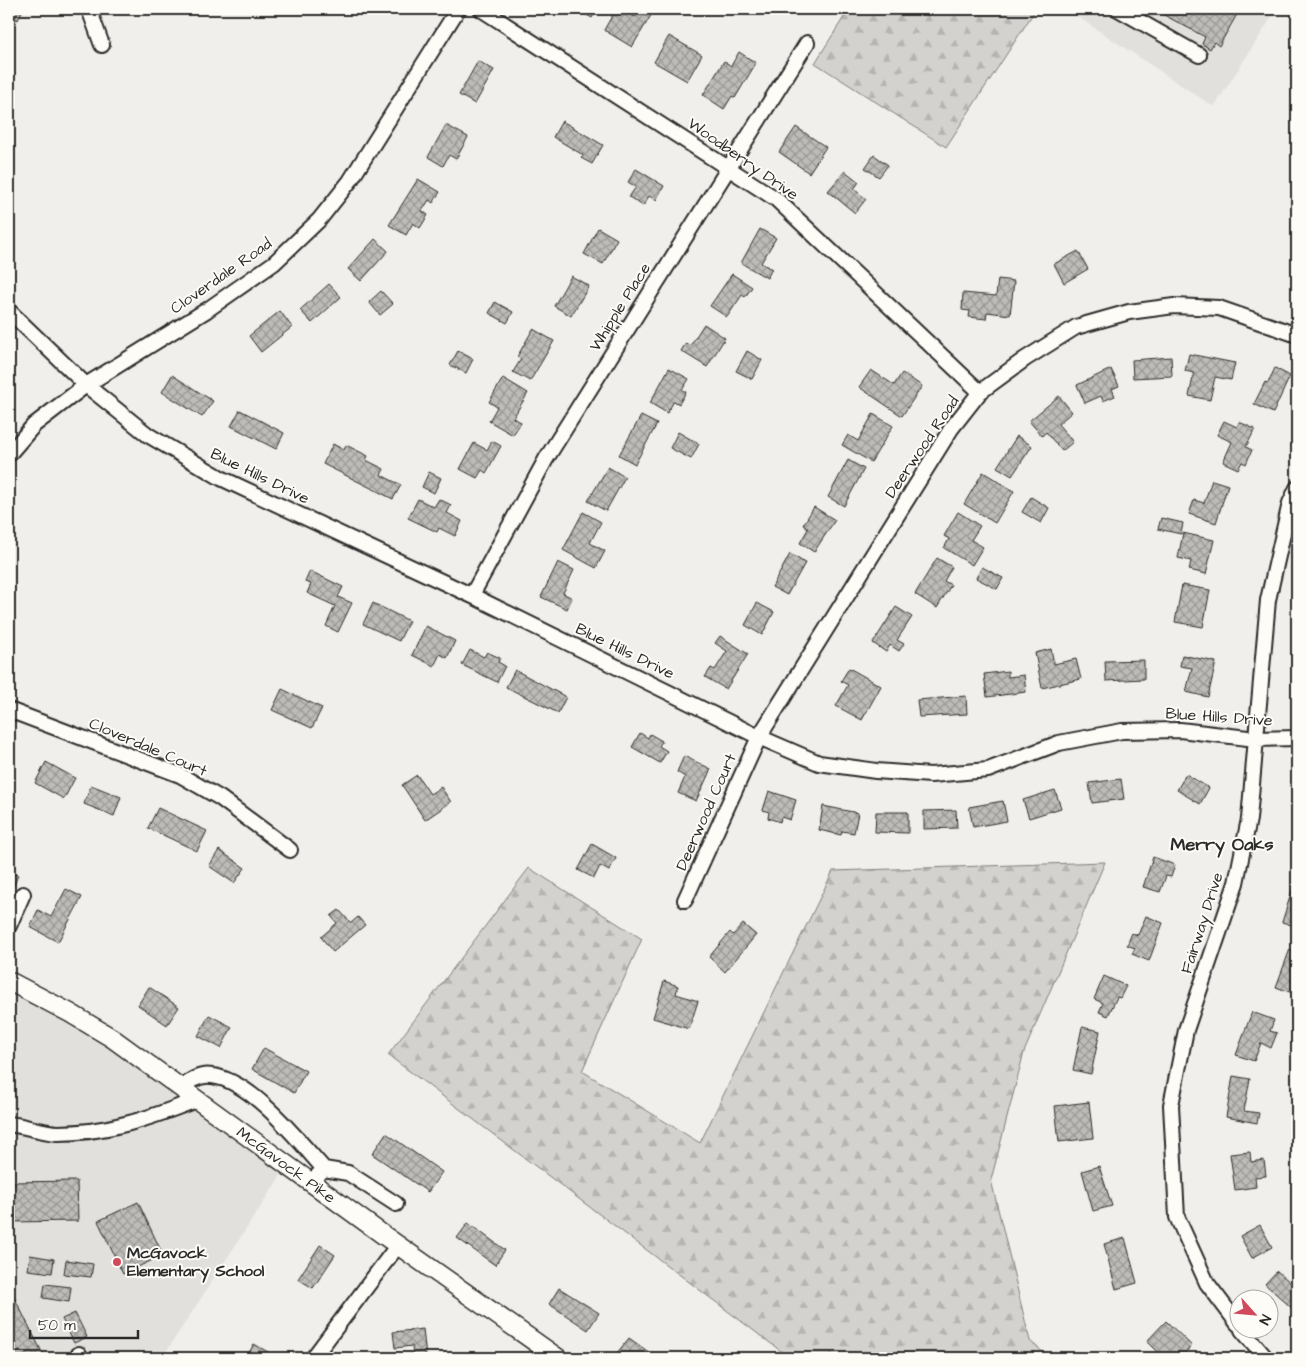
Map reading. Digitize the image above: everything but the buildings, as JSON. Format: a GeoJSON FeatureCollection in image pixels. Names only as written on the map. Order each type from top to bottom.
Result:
{"type":"FeatureCollection","features":[{"type":"Feature","properties":{"kind":"main road","name":"McGavock Pike"},"geometry":{"type":"LineString","coordinates":[[9,981],[70,1013],[112,1038],[310,1183],[558,1358]]}},
{"type":"Feature","properties":{"kind":"street"},"geometry":{"type":"LineString","coordinates":[[90,9],[102,45]]}},
{"type":"Feature","properties":{"kind":"street","name":"Cloverdale Road"},"geometry":{"type":"LineString","coordinates":[[9,454],[34,425],[86,385],[206,310],[274,263],[319,220],[350,181],[458,9]]}},
{"type":"Feature","properties":{"kind":"street","name":"Woodberry Drive"},"geometry":{"type":"LineString","coordinates":[[481,9],[776,199],[980,392]]}},
{"type":"Feature","properties":{"kind":"street"},"geometry":{"type":"LineString","coordinates":[[1118,9],[1199,55]]}},
{"type":"Feature","properties":{"kind":"street","name":"Whipple Place"},"geometry":{"type":"LineString","coordinates":[[472,595],[546,459],[807,43]]}},
{"type":"Feature","properties":{"kind":"street","name":"Deerwood Road"},"geometry":{"type":"LineString","coordinates":[[759,737],[951,429],[980,392],[1025,359],[1076,327],[1129,312],[1174,306],[1219,308],[1297,335]]}},
{"type":"Feature","properties":{"kind":"street","name":"Blue Hills Drive"},"geometry":{"type":"LineString","coordinates":[[9,312],[86,385],[148,435],[221,478],[472,595],[759,737],[819,762],[876,771],[931,775],[988,770],[1059,743],[1122,731],[1180,730],[1256,739],[1297,738]]}},
{"type":"Feature","properties":{"kind":"street","name":"Fairway Drive"},"geometry":{"type":"LineString","coordinates":[[1228,1311],[1207,1283],[1177,1217],[1171,1105],[1186,1030],[1236,882],[1249,819],[1268,600],[1290,503],[1297,488]]}},
{"type":"Feature","properties":{"kind":"street","name":"Cloverdale Court"},"geometry":{"type":"LineString","coordinates":[[9,710],[180,775],[220,798],[290,850]]}},
{"type":"Feature","properties":{"kind":"street","name":"Deerwood Court"},"geometry":{"type":"LineString","coordinates":[[685,900],[759,737]]}},
{"type":"Feature","properties":{"kind":"street"},"geometry":{"type":"LineString","coordinates":[[9,926],[23,894]]}},
{"type":"Feature","properties":{"kind":"street"},"geometry":{"type":"LineString","coordinates":[[182,1089],[191,1080],[212,1075],[232,1083],[259,1101],[282,1122],[324,1169],[348,1173],[396,1204]]}},
{"type":"Feature","properties":{"kind":"street"},"geometry":{"type":"LineString","coordinates":[[9,1124],[57,1133],[98,1129],[144,1121],[196,1100]]}},
{"type":"Feature","properties":{"kind":"street"},"geometry":{"type":"LineString","coordinates":[[310,1183],[324,1169]]}},
{"type":"Feature","properties":{"kind":"street"},"geometry":{"type":"LineString","coordinates":[[313,1358],[398,1245]]}},
{"type":"Feature","properties":{"kind":"street"},"geometry":{"type":"LineString","coordinates":[[1251,1340],[1266,1358]]}},
{"type":"Feature","properties":{"kind":"shaded area"},"geometry":{"type":"Polygon","coordinates":[[[1066,9],[1277,9],[1214,107],[1066,9]]]}},
{"type":"Feature","properties":{"kind":"shaded area","name":"McGavock Elementary School"},"geometry":{"type":"Polygon","coordinates":[[[9,981],[19,985],[287,1166],[162,1358],[9,1358],[9,981]]]}},
{"type":"Feature","properties":{"kind":"green space"},"geometry":{"type":"Polygon","coordinates":[[[849,9],[1036,9],[946,147],[815,63],[849,9]]]}},
{"type":"Feature","properties":{"kind":"green space"},"geometry":{"type":"Polygon","coordinates":[[[1105,862],[1024,1052],[991,1180],[1030,1341],[1050,1358],[790,1358],[388,1055],[529,868],[642,939],[582,1071],[700,1143],[833,871],[1105,862]]]}},
{"type":"Feature","properties":{"kind":"place","name":"McGavock Elementary School"},"geometry":{"type":"Point","coordinates":[117,1262]}},
{"type":"Feature","properties":{"kind":"district","name":"Merry Oaks"},"geometry":{"type":"Point","coordinates":[1222,844]}}]}
